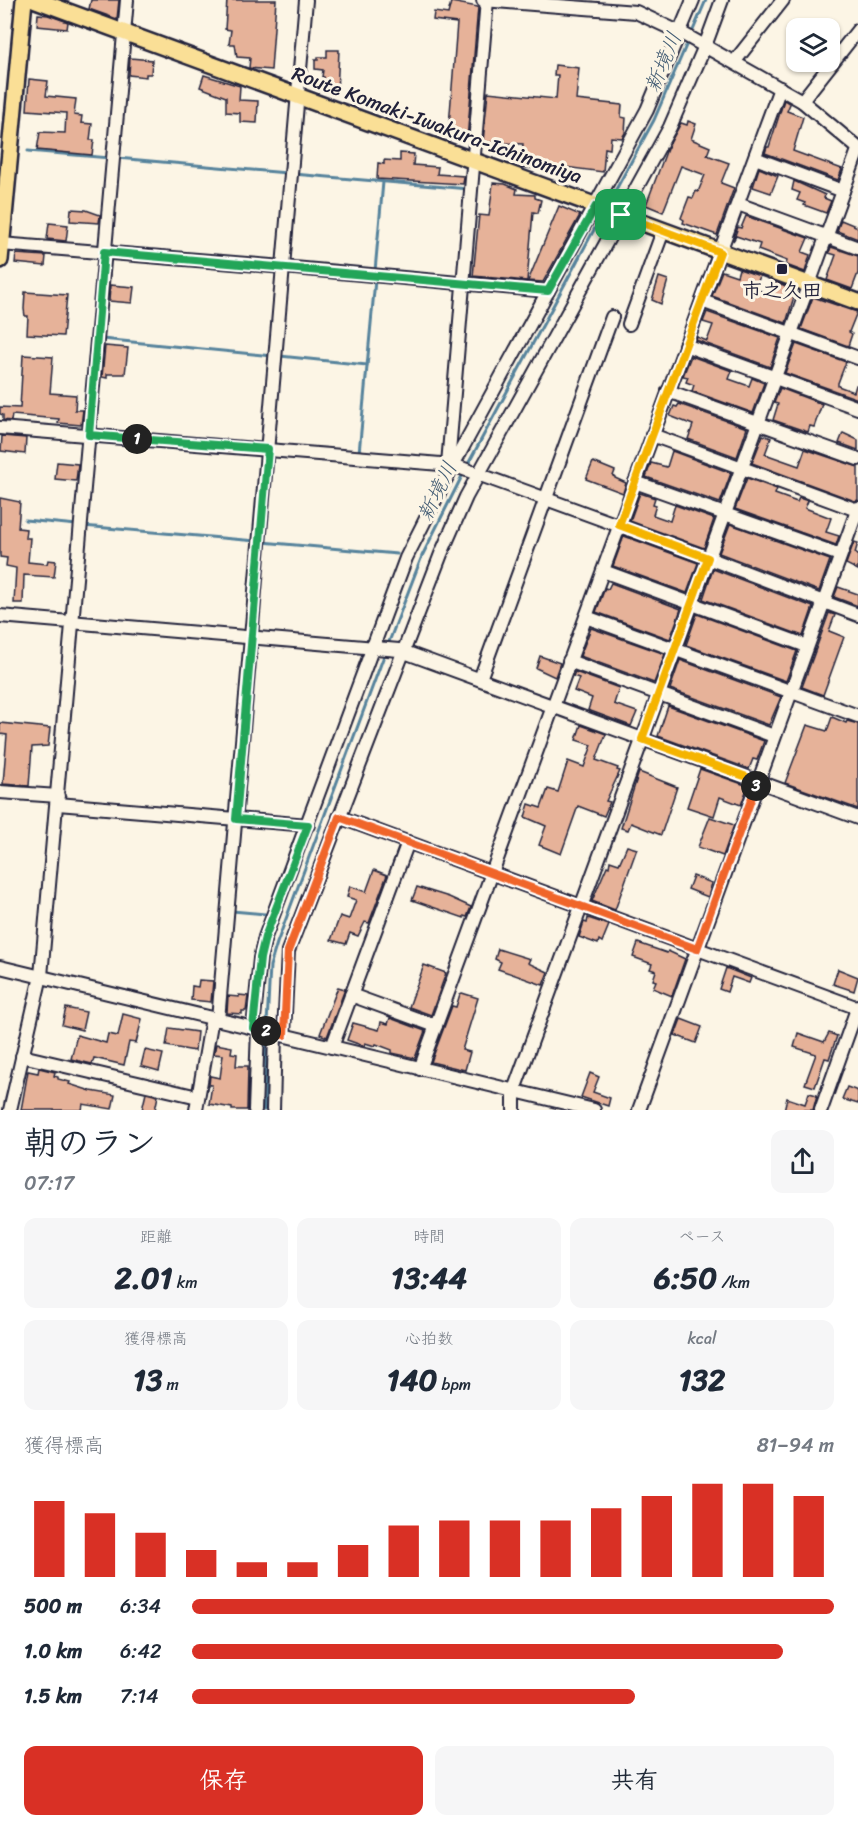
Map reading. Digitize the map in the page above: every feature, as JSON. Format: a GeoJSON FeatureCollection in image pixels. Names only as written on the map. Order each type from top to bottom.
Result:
{"type":"FeatureCollection","features":[{"type":"Feature","properties":{"kind":"main road"},"geometry":{"type":"LineString","coordinates":[[1,252],[24,0]]}},
{"type":"Feature","properties":{"kind":"main road","name":"Route Komaki-Iwakura-Ichinomiya"},"geometry":{"type":"LineString","coordinates":[[36,0],[858,302]]}},
{"type":"Feature","properties":{"kind":"street"},"geometry":{"type":"LineString","coordinates":[[10,1110],[41,976],[127,0]]}},
{"type":"Feature","properties":{"kind":"street"},"geometry":{"type":"LineString","coordinates":[[196,1110],[215,1019],[236,819],[306,0]]}},
{"type":"Feature","properties":{"kind":"street"},"geometry":{"type":"LineString","coordinates":[[453,465],[463,283],[486,0],[637,6],[802,101],[858,149],[514,1090],[514,1110]]}},
{"type":"Feature","properties":{"kind":"street"},"geometry":{"type":"LineString","coordinates":[[273,1110],[288,951],[401,651],[466,496],[669,127],[691,38],[693,0]]}},
{"type":"Feature","properties":{"kind":"street"},"geometry":{"type":"LineString","coordinates":[[255,1110],[255,1028],[260,958],[265,937],[375,647],[406,558],[453,465],[548,291],[597,207],[647,110],[691,38],[722,0]]}},
{"type":"Feature","properties":{"kind":"street"},"geometry":{"type":"LineString","coordinates":[[735,62],[783,0]]}},
{"type":"Feature","properties":{"kind":"street"},"geometry":{"type":"LineString","coordinates":[[802,101],[858,30]]}},
{"type":"Feature","properties":{"kind":"street"},"geometry":{"type":"LineString","coordinates":[[420,1069],[780,88]]}},
{"type":"Feature","properties":{"kind":"street"},"geometry":{"type":"LineString","coordinates":[[754,158],[843,190]]}},
{"type":"Feature","properties":{"kind":"street"},"geometry":{"type":"LineString","coordinates":[[738,204],[858,248]]}},
{"type":"Feature","properties":{"kind":"street"},"geometry":{"type":"LineString","coordinates":[[629,324],[663,231]]}},
{"type":"Feature","properties":{"kind":"street"},"geometry":{"type":"LineString","coordinates":[[1,252],[104,252],[548,291]]}},
{"type":"Feature","properties":{"kind":"street"},"geometry":{"type":"LineString","coordinates":[[702,301],[858,358]]}},
{"type":"Feature","properties":{"kind":"street"},"geometry":{"type":"LineString","coordinates":[[480,680],[612,318]]}},
{"type":"Feature","properties":{"kind":"street"},"geometry":{"type":"LineString","coordinates":[[685,345],[858,408]]}},
{"type":"Feature","properties":{"kind":"street"},"geometry":{"type":"LineString","coordinates":[[668,391],[858,459]]}},
{"type":"Feature","properties":{"kind":"street"},"geometry":{"type":"LineString","coordinates":[[0,428],[453,465],[858,615]]}},
{"type":"Feature","properties":{"kind":"street"},"geometry":{"type":"LineString","coordinates":[[639,1110],[858,509],[652,435]]}},
{"type":"Feature","properties":{"kind":"street"},"geometry":{"type":"LineString","coordinates":[[635,482],[840,555]]}},
{"type":"Feature","properties":{"kind":"street"},"geometry":{"type":"LineString","coordinates":[[603,571],[807,646]]}},
{"type":"Feature","properties":{"kind":"street"},"geometry":{"type":"LineString","coordinates":[[0,616],[401,651],[858,818]]}},
{"type":"Feature","properties":{"kind":"street"},"geometry":{"type":"LineString","coordinates":[[586,616],[858,716]]}},
{"type":"Feature","properties":{"kind":"street"},"geometry":{"type":"LineString","coordinates":[[569,661],[774,736]]}},
{"type":"Feature","properties":{"kind":"street"},"geometry":{"type":"LineString","coordinates":[[0,792],[308,825]]}},
{"type":"Feature","properties":{"kind":"street"},"geometry":{"type":"LineString","coordinates":[[339,817],[858,1007],[821,1110]]}},
{"type":"Feature","properties":{"kind":"street"},"geometry":{"type":"LineString","coordinates":[[332,1047],[408,842]]}},
{"type":"Feature","properties":{"kind":"street"},"geometry":{"type":"LineString","coordinates":[[0,967],[594,1110]]}},
{"type":"Feature","properties":{"kind":"street"},"geometry":{"type":"LineString","coordinates":[[351,995],[436,1026]]}},
{"type":"Feature","properties":{"kind":"street"},"geometry":{"type":"LineString","coordinates":[[22,1056],[198,1097]]}},
{"type":"Feature","properties":{"kind":"building"},"geometry":{"type":"Polygon","coordinates":[[[91,0],[119,0],[117,19],[89,9],[91,0]]]}},
{"type":"Feature","properties":{"kind":"building"},"geometry":{"type":"Polygon","coordinates":[[[227,0],[276,0],[271,70],[249,68],[250,58],[237,57],[235,44],[229,44],[231,30],[225,29],[227,0]]]}},
{"type":"Feature","properties":{"kind":"building"},"geometry":{"type":"Polygon","coordinates":[[[451,2],[478,7],[467,140],[448,139],[457,23],[433,20],[434,12],[448,14],[451,2]]]}},
{"type":"Feature","properties":{"kind":"building"},"geometry":{"type":"Polygon","coordinates":[[[38,14],[68,22],[67,29],[37,26],[38,14]]]}},
{"type":"Feature","properties":{"kind":"building"},"geometry":{"type":"Polygon","coordinates":[[[327,50],[339,50],[337,93],[326,92],[327,80],[322,77],[323,70],[315,69],[315,60],[318,60],[318,57],[327,57],[327,50]]]}},
{"type":"Feature","properties":{"kind":"building"},"geometry":{"type":"Polygon","coordinates":[[[130,58],[152,60],[151,74],[146,74],[146,77],[129,75],[130,58]]]}},
{"type":"Feature","properties":{"kind":"building"},"geometry":{"type":"Polygon","coordinates":[[[555,65],[579,68],[576,100],[622,105],[621,117],[626,118],[625,133],[622,138],[611,137],[610,149],[605,148],[603,172],[565,167],[565,172],[521,167],[523,144],[483,142],[488,92],[556,99],[558,75],[554,75],[555,65]]]}},
{"type":"Feature","properties":{"kind":"building"},"geometry":{"type":"Polygon","coordinates":[[[204,75],[240,86],[239,100],[258,101],[257,123],[240,122],[240,113],[226,112],[226,97],[200,87],[204,75]]]}},
{"type":"Feature","properties":{"kind":"building"},"geometry":{"type":"Polygon","coordinates":[[[29,79],[48,81],[46,96],[76,99],[74,115],[82,116],[81,123],[92,124],[90,140],[94,140],[92,155],[37,150],[40,132],[65,133],[66,113],[27,110],[29,79]]]}},
{"type":"Feature","properties":{"kind":"building"},"geometry":{"type":"Polygon","coordinates":[[[784,100],[790,104],[787,111],[803,117],[793,151],[842,169],[838,180],[765,153],[784,100]]]}},
{"type":"Feature","properties":{"kind":"building"},"geometry":{"type":"Polygon","coordinates":[[[688,121],[696,124],[691,139],[710,147],[707,155],[729,163],[721,183],[734,188],[717,235],[683,223],[684,220],[681,218],[689,197],[693,198],[696,191],[698,192],[705,175],[681,166],[663,212],[646,205],[667,149],[681,123],[687,125],[688,121]]]}},
{"type":"Feature","properties":{"kind":"building"},"geometry":{"type":"Polygon","coordinates":[[[400,153],[414,154],[413,165],[438,167],[437,174],[464,176],[463,184],[377,179],[378,163],[384,164],[384,160],[400,161],[400,153]]]}},
{"type":"Feature","properties":{"kind":"building"},"geometry":{"type":"Polygon","coordinates":[[[759,168],[778,176],[771,193],[753,187],[759,168]]]}},
{"type":"Feature","properties":{"kind":"building"},"geometry":{"type":"Polygon","coordinates":[[[794,181],[825,195],[824,198],[831,201],[826,213],[797,200],[800,193],[792,190],[794,181]]]}},
{"type":"Feature","properties":{"kind":"building"},"geometry":{"type":"Polygon","coordinates":[[[493,183],[505,184],[517,189],[516,194],[535,195],[535,198],[541,200],[538,213],[533,212],[527,281],[473,276],[479,215],[489,216],[493,183]]]}},
{"type":"Feature","properties":{"kind":"building"},"geometry":{"type":"Polygon","coordinates":[[[559,206],[580,215],[543,282],[528,281],[559,206]]]}},
{"type":"Feature","properties":{"kind":"building"},"geometry":{"type":"Polygon","coordinates":[[[71,209],[86,210],[100,215],[99,223],[70,221],[71,209]]]}},
{"type":"Feature","properties":{"kind":"building"},"geometry":{"type":"Polygon","coordinates":[[[746,216],[808,238],[802,252],[810,255],[805,272],[786,265],[787,261],[758,250],[760,244],[736,236],[733,241],[738,227],[741,228],[746,216]]]}},
{"type":"Feature","properties":{"kind":"building"},"geometry":{"type":"Polygon","coordinates":[[[841,220],[858,227],[858,239],[837,231],[841,220]]]}},
{"type":"Feature","properties":{"kind":"building"},"geometry":{"type":"Polygon","coordinates":[[[49,223],[68,225],[66,241],[47,239],[49,223]]]}},
{"type":"Feature","properties":{"kind":"building"},"geometry":{"type":"Polygon","coordinates":[[[831,247],[858,256],[858,273],[852,289],[827,280],[836,255],[829,253],[831,247]]]}},
{"type":"Feature","properties":{"kind":"building"},"geometry":{"type":"Polygon","coordinates":[[[16,254],[46,256],[45,266],[15,263],[16,254]]]}},
{"type":"Feature","properties":{"kind":"building"},"geometry":{"type":"Polygon","coordinates":[[[739,269],[760,276],[755,289],[772,295],[776,282],[796,290],[786,323],[712,296],[722,271],[737,276],[739,269]]]}},
{"type":"Feature","properties":{"kind":"building"},"geometry":{"type":"Polygon","coordinates":[[[659,277],[668,280],[661,304],[652,300],[659,277]]]}},
{"type":"Feature","properties":{"kind":"building"},"geometry":{"type":"Polygon","coordinates":[[[110,285],[134,287],[132,303],[109,301],[110,285]]]}},
{"type":"Feature","properties":{"kind":"building"},"geometry":{"type":"Polygon","coordinates":[[[25,292],[67,295],[63,336],[27,334],[28,316],[25,316],[24,309],[25,292]]]}},
{"type":"Feature","properties":{"kind":"building"},"geometry":{"type":"Polygon","coordinates":[[[813,297],[857,312],[849,332],[852,334],[848,346],[801,329],[813,297]]]}},
{"type":"Feature","properties":{"kind":"building"},"geometry":{"type":"Polygon","coordinates":[[[707,312],[780,338],[770,367],[696,340],[697,337],[707,341],[713,325],[703,322],[707,312]]]}},
{"type":"Feature","properties":{"kind":"building"},"geometry":{"type":"Polygon","coordinates":[[[796,344],[846,362],[838,386],[854,392],[858,385],[858,399],[785,373],[796,344]]]}},
{"type":"Feature","properties":{"kind":"building"},"geometry":{"type":"Polygon","coordinates":[[[105,346],[128,348],[125,374],[107,374],[107,378],[102,377],[105,346]]]}},
{"type":"Feature","properties":{"kind":"building"},"geometry":{"type":"Polygon","coordinates":[[[23,355],[53,357],[50,393],[76,395],[75,410],[83,410],[81,425],[58,423],[59,419],[12,415],[11,421],[3,420],[0,407],[20,408],[23,355]]]}},
{"type":"Feature","properties":{"kind":"building"},"geometry":{"type":"Polygon","coordinates":[[[691,356],[732,371],[729,379],[749,386],[752,378],[764,383],[753,413],[692,391],[694,385],[686,382],[688,377],[683,376],[691,356]]]}},
{"type":"Feature","properties":{"kind":"building"},"geometry":{"type":"Polygon","coordinates":[[[780,388],[822,404],[814,427],[810,426],[808,432],[773,420],[778,404],[774,403],[780,388]]]}},
{"type":"Feature","properties":{"kind":"building"},"geometry":{"type":"Polygon","coordinates":[[[679,404],[747,428],[737,457],[688,439],[693,425],[670,416],[674,406],[677,407],[679,404]]]}},
{"type":"Feature","properties":{"kind":"building"},"geometry":{"type":"Polygon","coordinates":[[[843,433],[858,440],[858,450],[839,443],[843,433]]]}},
{"type":"Feature","properties":{"kind":"building"},"geometry":{"type":"Polygon","coordinates":[[[763,435],[771,438],[765,454],[799,466],[805,449],[858,467],[858,500],[855,501],[752,463],[763,435]]]}},
{"type":"Feature","properties":{"kind":"building"},"geometry":{"type":"Polygon","coordinates":[[[2,436],[26,438],[25,454],[1,451],[2,436]]]}},
{"type":"Feature","properties":{"kind":"building"},"geometry":{"type":"Polygon","coordinates":[[[672,451],[731,473],[720,503],[646,477],[651,463],[667,467],[672,451]]]}},
{"type":"Feature","properties":{"kind":"building"},"geometry":{"type":"Polygon","coordinates":[[[57,462],[78,464],[76,481],[55,479],[57,462]]]}},
{"type":"Feature","properties":{"kind":"building"},"geometry":{"type":"Polygon","coordinates":[[[593,462],[615,471],[613,476],[626,483],[623,493],[586,479],[593,462]]]}},
{"type":"Feature","properties":{"kind":"building"},"geometry":{"type":"Polygon","coordinates":[[[747,478],[777,489],[775,494],[797,502],[799,498],[808,501],[805,508],[831,518],[826,532],[839,536],[836,545],[735,509],[747,478]]]}},
{"type":"Feature","properties":{"kind":"building"},"geometry":{"type":"Polygon","coordinates":[[[640,493],[655,498],[653,504],[656,505],[653,515],[670,521],[675,505],[714,519],[704,548],[630,521],[640,493]]]}},
{"type":"Feature","properties":{"kind":"building"},"geometry":{"type":"Polygon","coordinates":[[[0,498],[20,502],[18,528],[26,529],[25,538],[30,538],[28,562],[47,564],[48,560],[56,561],[54,577],[24,575],[23,603],[14,603],[16,568],[6,566],[7,558],[0,557],[0,498]]]}},
{"type":"Feature","properties":{"kind":"building"},"geometry":{"type":"Polygon","coordinates":[[[730,524],[830,560],[819,591],[719,553],[730,524]]]}},
{"type":"Feature","properties":{"kind":"building"},"geometry":{"type":"Polygon","coordinates":[[[624,536],[698,563],[687,593],[613,566],[624,536]]]}},
{"type":"Feature","properties":{"kind":"building"},"geometry":{"type":"Polygon","coordinates":[[[854,542],[858,543],[855,553],[858,555],[858,570],[846,564],[854,542]]]}},
{"type":"Feature","properties":{"kind":"building"},"geometry":{"type":"Polygon","coordinates":[[[713,569],[813,607],[803,636],[703,599],[713,569]]]}},
{"type":"Feature","properties":{"kind":"building"},"geometry":{"type":"Polygon","coordinates":[[[611,583],[681,609],[670,639],[596,612],[605,588],[608,589],[611,583]]]}},
{"type":"Feature","properties":{"kind":"building"},"geometry":{"type":"Polygon","coordinates":[[[838,587],[858,594],[858,606],[834,597],[838,587]]]}},
{"type":"Feature","properties":{"kind":"building"},"geometry":{"type":"Polygon","coordinates":[[[829,613],[835,615],[829,631],[844,637],[823,695],[802,687],[829,613]]]}},
{"type":"Feature","properties":{"kind":"building"},"geometry":{"type":"Polygon","coordinates":[[[697,614],[797,651],[786,681],[686,645],[697,614]]]}},
{"type":"Feature","properties":{"kind":"building"},"geometry":{"type":"Polygon","coordinates":[[[591,628],[665,654],[654,683],[580,656],[591,628]]]}},
{"type":"Feature","properties":{"kind":"building"},"geometry":{"type":"Polygon","coordinates":[[[540,656],[560,663],[555,677],[536,668],[540,656]]]}},
{"type":"Feature","properties":{"kind":"building"},"geometry":{"type":"Polygon","coordinates":[[[680,660],[781,697],[769,725],[670,689],[680,660]]]}},
{"type":"Feature","properties":{"kind":"building"},"geometry":{"type":"Polygon","coordinates":[[[575,672],[619,688],[614,704],[637,712],[631,726],[588,710],[592,698],[574,691],[579,678],[573,676],[575,672]]]}},
{"type":"Feature","properties":{"kind":"building"},"geometry":{"type":"Polygon","coordinates":[[[668,706],[764,741],[757,760],[753,759],[749,769],[658,736],[668,706]]]}},
{"type":"Feature","properties":{"kind":"building"},"geometry":{"type":"Polygon","coordinates":[[[832,717],[846,723],[847,721],[858,724],[858,809],[785,783],[807,725],[827,731],[832,717]]]}},
{"type":"Feature","properties":{"kind":"building"},"geometry":{"type":"Polygon","coordinates":[[[0,723],[50,728],[48,746],[32,747],[29,786],[3,784],[7,735],[0,734],[0,723]]]}},
{"type":"Feature","properties":{"kind":"building"},"geometry":{"type":"Polygon","coordinates":[[[581,725],[606,734],[596,760],[618,768],[617,770],[620,771],[606,801],[610,802],[604,816],[578,806],[561,854],[539,845],[546,826],[525,817],[529,804],[541,808],[548,789],[558,792],[568,761],[584,767],[592,745],[576,740],[581,725]]]}},
{"type":"Feature","properties":{"kind":"building"},"geometry":{"type":"Polygon","coordinates":[[[700,769],[748,786],[741,805],[720,797],[714,816],[687,807],[700,769]]]}},
{"type":"Feature","properties":{"kind":"building"},"geometry":{"type":"Polygon","coordinates":[[[639,772],[677,787],[661,835],[631,823],[628,830],[621,828],[639,772]]]}},
{"type":"Feature","properties":{"kind":"building"},"geometry":{"type":"Polygon","coordinates":[[[710,817],[734,825],[723,856],[698,847],[710,817]]]}},
{"type":"Feature","properties":{"kind":"building"},"geometry":{"type":"Polygon","coordinates":[[[627,846],[637,849],[615,910],[592,901],[610,861],[619,864],[627,846]]]}},
{"type":"Feature","properties":{"kind":"building"},"geometry":{"type":"Polygon","coordinates":[[[374,870],[387,875],[369,923],[365,922],[358,936],[350,933],[346,944],[331,940],[340,916],[349,919],[356,900],[347,897],[350,886],[366,892],[374,870]]]}},
{"type":"Feature","properties":{"kind":"building"},"geometry":{"type":"Polygon","coordinates":[[[693,876],[712,883],[708,897],[688,889],[693,876]]]}},
{"type":"Feature","properties":{"kind":"building"},"geometry":{"type":"Polygon","coordinates":[[[417,887],[471,907],[467,917],[464,916],[464,918],[412,900],[417,887]]]}},
{"type":"Feature","properties":{"kind":"building"},"geometry":{"type":"Polygon","coordinates":[[[588,918],[609,925],[602,942],[599,940],[598,944],[579,937],[584,922],[587,923],[588,918]]]}},
{"type":"Feature","properties":{"kind":"building"},"geometry":{"type":"Polygon","coordinates":[[[638,943],[667,953],[668,951],[685,959],[672,996],[653,988],[656,971],[650,969],[652,964],[633,957],[638,943]]]}},
{"type":"Feature","properties":{"kind":"building"},"geometry":{"type":"Polygon","coordinates":[[[498,949],[530,959],[528,963],[548,972],[543,985],[498,969],[501,962],[495,959],[498,949]]]}},
{"type":"Feature","properties":{"kind":"building"},"geometry":{"type":"Polygon","coordinates":[[[424,965],[446,973],[431,1015],[409,1007],[424,965]]]}},
{"type":"Feature","properties":{"kind":"building"},"geometry":{"type":"Polygon","coordinates":[[[726,968],[751,978],[749,983],[732,977],[727,992],[719,989],[726,968]]]}},
{"type":"Feature","properties":{"kind":"building"},"geometry":{"type":"Polygon","coordinates":[[[838,969],[858,977],[854,991],[833,984],[838,969]]]}},
{"type":"Feature","properties":{"kind":"building"},"geometry":{"type":"Polygon","coordinates":[[[199,980],[213,981],[211,1002],[191,1000],[192,986],[198,987],[199,980]]]}},
{"type":"Feature","properties":{"kind":"building"},"geometry":{"type":"Polygon","coordinates":[[[338,987],[345,989],[327,1037],[320,1034],[338,987]]]}},
{"type":"Feature","properties":{"kind":"building"},"geometry":{"type":"Polygon","coordinates":[[[462,993],[478,998],[462,1050],[470,1052],[465,1070],[431,1062],[452,1006],[456,1007],[462,993]]]}},
{"type":"Feature","properties":{"kind":"building"},"geometry":{"type":"Polygon","coordinates":[[[239,995],[248,996],[246,1011],[242,1011],[242,1014],[227,1013],[228,996],[239,997],[239,995]]]}},
{"type":"Feature","properties":{"kind":"building"},"geometry":{"type":"Polygon","coordinates":[[[66,1008],[86,1012],[82,1030],[62,1025],[66,1008]]]}},
{"type":"Feature","properties":{"kind":"building"},"geometry":{"type":"Polygon","coordinates":[[[123,1014],[142,1019],[136,1043],[129,1042],[124,1065],[94,1058],[92,1064],[71,1059],[77,1035],[106,1043],[108,1034],[118,1036],[123,1014]]]}},
{"type":"Feature","properties":{"kind":"building"},"geometry":{"type":"Polygon","coordinates":[[[390,1018],[425,1031],[415,1058],[392,1053],[392,1050],[376,1044],[375,1046],[365,1043],[364,1046],[347,1040],[353,1023],[379,1030],[381,1022],[388,1024],[390,1018]]]}},
{"type":"Feature","properties":{"kind":"building"},"geometry":{"type":"Polygon","coordinates":[[[681,1019],[702,1027],[696,1043],[675,1035],[681,1019]]]}},
{"type":"Feature","properties":{"kind":"building"},"geometry":{"type":"Polygon","coordinates":[[[169,1028],[197,1032],[195,1051],[166,1046],[169,1028]]]}},
{"type":"Feature","properties":{"kind":"building"},"geometry":{"type":"Polygon","coordinates":[[[798,1033],[824,1042],[829,1033],[837,1036],[829,1059],[825,1058],[815,1087],[805,1084],[816,1054],[794,1047],[798,1033]]]}},
{"type":"Feature","properties":{"kind":"building"},"geometry":{"type":"Polygon","coordinates":[[[216,1044],[232,1047],[231,1053],[237,1054],[236,1066],[248,1066],[247,1110],[232,1110],[232,1108],[209,1104],[212,1085],[209,1085],[210,1076],[220,1078],[223,1055],[214,1054],[216,1044]]]}},
{"type":"Feature","properties":{"kind":"building"},"geometry":{"type":"Polygon","coordinates":[[[145,1050],[163,1054],[159,1071],[141,1066],[145,1050]]]}},
{"type":"Feature","properties":{"kind":"building"},"geometry":{"type":"Polygon","coordinates":[[[39,1068],[55,1072],[54,1076],[70,1082],[69,1084],[115,1095],[112,1109],[83,1104],[82,1110],[21,1110],[28,1071],[38,1073],[39,1068]]]}},
{"type":"Feature","properties":{"kind":"building"},"geometry":{"type":"Polygon","coordinates":[[[590,1073],[599,1077],[593,1092],[610,1098],[608,1106],[581,1097],[590,1073]]]}},
{"type":"Feature","properties":{"kind":"building"},"geometry":{"type":"Polygon","coordinates":[[[847,1087],[858,1091],[858,1104],[842,1099],[847,1087]]]}},
{"type":"Feature","properties":{"kind":"building"},"geometry":{"type":"Polygon","coordinates":[[[146,1093],[158,1096],[155,1110],[142,1110],[146,1093]]]}},
{"type":"Feature","properties":{"kind":"building"},"geometry":{"type":"Polygon","coordinates":[[[809,1093],[817,1095],[813,1110],[784,1110],[787,1098],[805,1104],[809,1093]]]}},
{"type":"Feature","properties":{"kind":"waterway","name":"新境川"},"geometry":{"type":"LineString","coordinates":[[691,35],[706,0]]}},
{"type":"Feature","properties":{"kind":"waterway","name":"新境川"},"geometry":{"type":"LineString","coordinates":[[608,204],[654,120],[688,41]]}},
{"type":"Feature","properties":{"kind":"waterway"},"geometry":{"type":"LineString","coordinates":[[28,151],[110,158]]}},
{"type":"Feature","properties":{"kind":"waterway"},"geometry":{"type":"LineString","coordinates":[[117,158],[287,173]]}},
{"type":"Feature","properties":{"kind":"waterway"},"geometry":{"type":"LineString","coordinates":[[293,174],[469,189]]}},
{"type":"Feature","properties":{"kind":"waterway"},"geometry":{"type":"LineString","coordinates":[[375,271],[383,182]]}},
{"type":"Feature","properties":{"kind":"waterway","name":"新境川"},"geometry":{"type":"LineString","coordinates":[[467,466],[603,213]]}},
{"type":"Feature","properties":{"kind":"waterway"},"geometry":{"type":"LineString","coordinates":[[359,453],[375,280]]}},
{"type":"Feature","properties":{"kind":"waterway"},"geometry":{"type":"LineString","coordinates":[[102,339],[273,356]]}},
{"type":"Feature","properties":{"kind":"waterway"},"geometry":{"type":"LineString","coordinates":[[280,356],[367,365]]}},
{"type":"Feature","properties":{"kind":"waterway","name":"新境川"},"geometry":{"type":"LineString","coordinates":[[387,647],[422,556],[464,472]]}},
{"type":"Feature","properties":{"kind":"waterway"},"geometry":{"type":"LineString","coordinates":[[25,520],[77,525]]}},
{"type":"Feature","properties":{"kind":"waterway"},"geometry":{"type":"LineString","coordinates":[[83,526],[256,541]]}},
{"type":"Feature","properties":{"kind":"waterway"},"geometry":{"type":"LineString","coordinates":[[262,542],[397,554]]}},
{"type":"Feature","properties":{"kind":"waterway","name":"新境川"},"geometry":{"type":"LineString","coordinates":[[267,1024],[270,966],[277,943],[385,653]]}},
{"type":"Feature","properties":{"kind":"waterway"},"geometry":{"type":"LineString","coordinates":[[232,911],[265,914]]}},
{"type":"Feature","properties":{"kind":"waterway","name":"新境川"},"geometry":{"type":"LineString","coordinates":[[264,1110],[267,1037]]}},
{"type":"Feature","properties":{"kind":"place","name":"市之久田"},"geometry":{"type":"Point","coordinates":[782,269]}},
{"type":"Feature","properties":{"kind":"route"},"geometry":{"type":"LineString","coordinates":[[596,206],[621,215],[720,252],[619,525],[708,558],[642,739],[758,781],[697,949],[339,817],[288,951],[284,1035],[253,1028],[260,958],[265,937],[308,825],[236,819],[268,449],[89,435],[104,252],[548,291],[596,206]]}}]}
